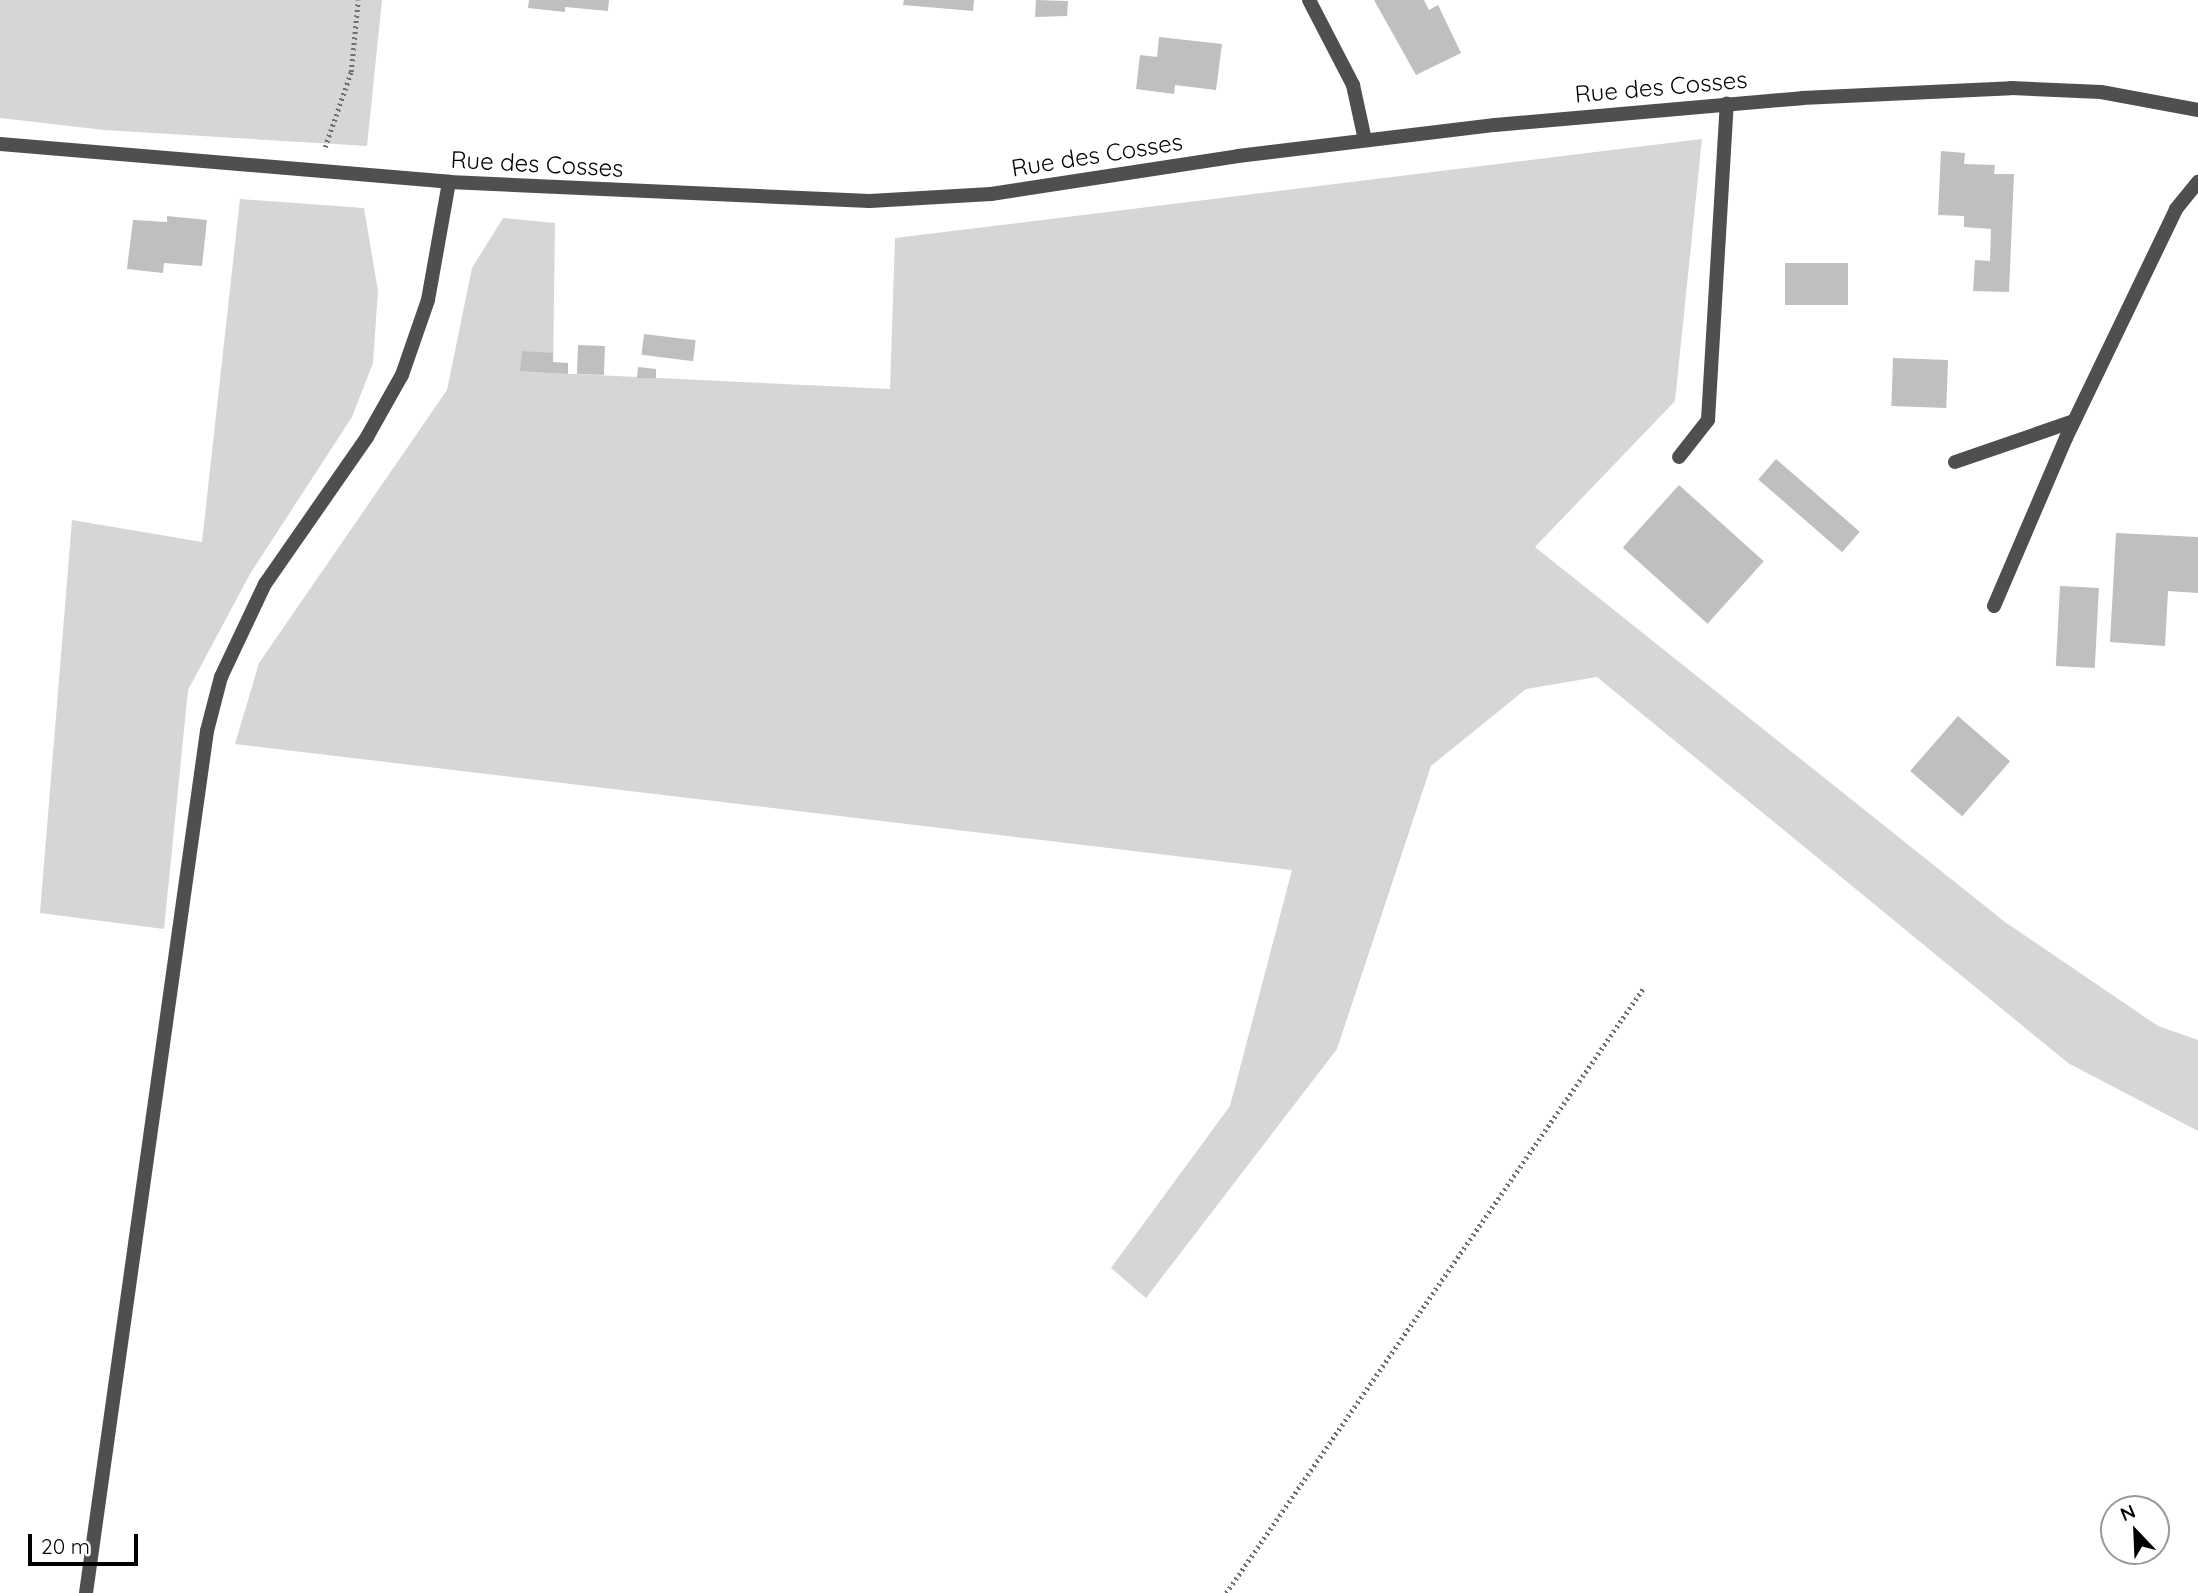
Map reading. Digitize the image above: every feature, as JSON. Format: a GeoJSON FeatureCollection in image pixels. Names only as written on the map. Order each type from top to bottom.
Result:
{"type":"FeatureCollection","features":[{"type":"Feature","properties":{"kind":"street"},"geometry":{"type":"LineString","coordinates":[[1309,0],[1353,85],[1365,140]]}},
{"type":"Feature","properties":{"kind":"street","name":"Rue des Cosses"},"geometry":{"type":"LineString","coordinates":[[0,144],[449,182],[870,201],[991,194],[1365,140],[1727,104],[2011,88],[2101,92],[2198,110]]}},
{"type":"Feature","properties":{"kind":"street"},"geometry":{"type":"LineString","coordinates":[[1679,457],[1708,420],[1727,104]]}},
{"type":"Feature","properties":{"kind":"street"},"geometry":{"type":"LineString","coordinates":[[86,1593],[207,731],[220,677],[265,584],[367,437],[402,375],[428,300],[449,182]]}},
{"type":"Feature","properties":{"kind":"street"},"geometry":{"type":"LineString","coordinates":[[1994,606],[2074,421],[2176,209],[2198,183]]}},
{"type":"Feature","properties":{"kind":"street"},"geometry":{"type":"LineString","coordinates":[[1955,462],[2074,421]]}},
{"type":"Feature","properties":{"kind":"path"},"geometry":{"type":"LineString","coordinates":[[317,172],[351,72],[358,0]]}},
{"type":"Feature","properties":{"kind":"path"},"geometry":{"type":"LineString","coordinates":[[1226,1593],[1644,987]]}},
{"type":"Feature","properties":{"kind":"shaded area"},"geometry":{"type":"Polygon","coordinates":[[[0,0],[382,0],[367,146],[104,130],[0,118],[0,0]]]}},
{"type":"Feature","properties":{"kind":"shaded area"},"geometry":{"type":"Polygon","coordinates":[[[1702,139],[1675,401],[1535,547],[2005,922],[2158,1026],[2198,1040],[2198,1131],[2068,1063],[1597,677],[1526,689],[1431,766],[1337,1049],[1146,1298],[1111,1268],[1230,1106],[1292,870],[235,744],[259,663],[447,390],[472,268],[503,218],[555,223],[553,373],[890,389],[895,238],[1702,139]]]}},
{"type":"Feature","properties":{"kind":"shaded area"},"geometry":{"type":"Polygon","coordinates":[[[240,199],[364,208],[378,291],[373,363],[352,417],[250,574],[188,690],[164,929],[40,913],[72,520],[202,542],[240,199]]]}},
{"type":"Feature","properties":{"kind":"building"},"geometry":{"type":"Polygon","coordinates":[[[529,0],[609,0],[608,11],[565,7],[565,12],[528,8],[529,0]]]}},
{"type":"Feature","properties":{"kind":"building"},"geometry":{"type":"Polygon","coordinates":[[[904,0],[974,0],[973,11],[903,5],[904,0]]]}},
{"type":"Feature","properties":{"kind":"building"},"geometry":{"type":"Polygon","coordinates":[[[1036,0],[1068,1],[1067,16],[1035,17],[1036,0]]]}},
{"type":"Feature","properties":{"kind":"building"},"geometry":{"type":"Polygon","coordinates":[[[1374,0],[1424,0],[1429,10],[1438,5],[1461,53],[1416,75],[1374,0]]]}},
{"type":"Feature","properties":{"kind":"building"},"geometry":{"type":"Polygon","coordinates":[[[1159,37],[1222,44],[1216,90],[1175,85],[1174,94],[1136,89],[1140,55],[1157,57],[1159,37]]]}},
{"type":"Feature","properties":{"kind":"building"},"geometry":{"type":"Polygon","coordinates":[[[1941,151],[1965,153],[1964,164],[1995,165],[1994,174],[2014,174],[2009,292],[1973,291],[1975,260],[1990,261],[1991,229],[1964,227],[1964,216],[1938,215],[1941,151]]]}},
{"type":"Feature","properties":{"kind":"building"},"geometry":{"type":"Polygon","coordinates":[[[167,216],[207,220],[202,266],[164,263],[163,273],[127,269],[133,220],[167,222],[167,216]]]}},
{"type":"Feature","properties":{"kind":"building"},"geometry":{"type":"Polygon","coordinates":[[[1785,263],[1848,263],[1848,305],[1785,305],[1785,263]]]}},
{"type":"Feature","properties":{"kind":"building"},"geometry":{"type":"Polygon","coordinates":[[[644,334],[696,340],[693,361],[641,355],[644,334]]]}},
{"type":"Feature","properties":{"kind":"building"},"geometry":{"type":"Polygon","coordinates":[[[578,345],[605,346],[604,375],[577,374],[578,345]]]}},
{"type":"Feature","properties":{"kind":"building"},"geometry":{"type":"Polygon","coordinates":[[[522,351],[553,353],[553,362],[568,363],[568,374],[520,371],[522,351]]]}},
{"type":"Feature","properties":{"kind":"building"},"geometry":{"type":"Polygon","coordinates":[[[1893,358],[1948,360],[1946,408],[1891,406],[1893,358]]]}},
{"type":"Feature","properties":{"kind":"building"},"geometry":{"type":"Polygon","coordinates":[[[638,367],[656,369],[656,378],[637,378],[638,367]]]}},
{"type":"Feature","properties":{"kind":"building"},"geometry":{"type":"Polygon","coordinates":[[[1776,459],[1860,532],[1842,552],[1758,479],[1776,459]]]}},
{"type":"Feature","properties":{"kind":"building"},"geometry":{"type":"Polygon","coordinates":[[[1679,485],[1764,561],[1708,624],[1623,547],[1679,485]]]}},
{"type":"Feature","properties":{"kind":"building"},"geometry":{"type":"Polygon","coordinates":[[[2116,533],[2198,537],[2198,593],[2168,591],[2165,646],[2110,642],[2116,533]]]}},
{"type":"Feature","properties":{"kind":"building"},"geometry":{"type":"Polygon","coordinates":[[[2060,586],[2099,588],[2095,668],[2056,666],[2060,586]]]}},
{"type":"Feature","properties":{"kind":"building"},"geometry":{"type":"Polygon","coordinates":[[[1958,716],[2010,761],[1962,816],[1910,771],[1958,716]]]}}]}
